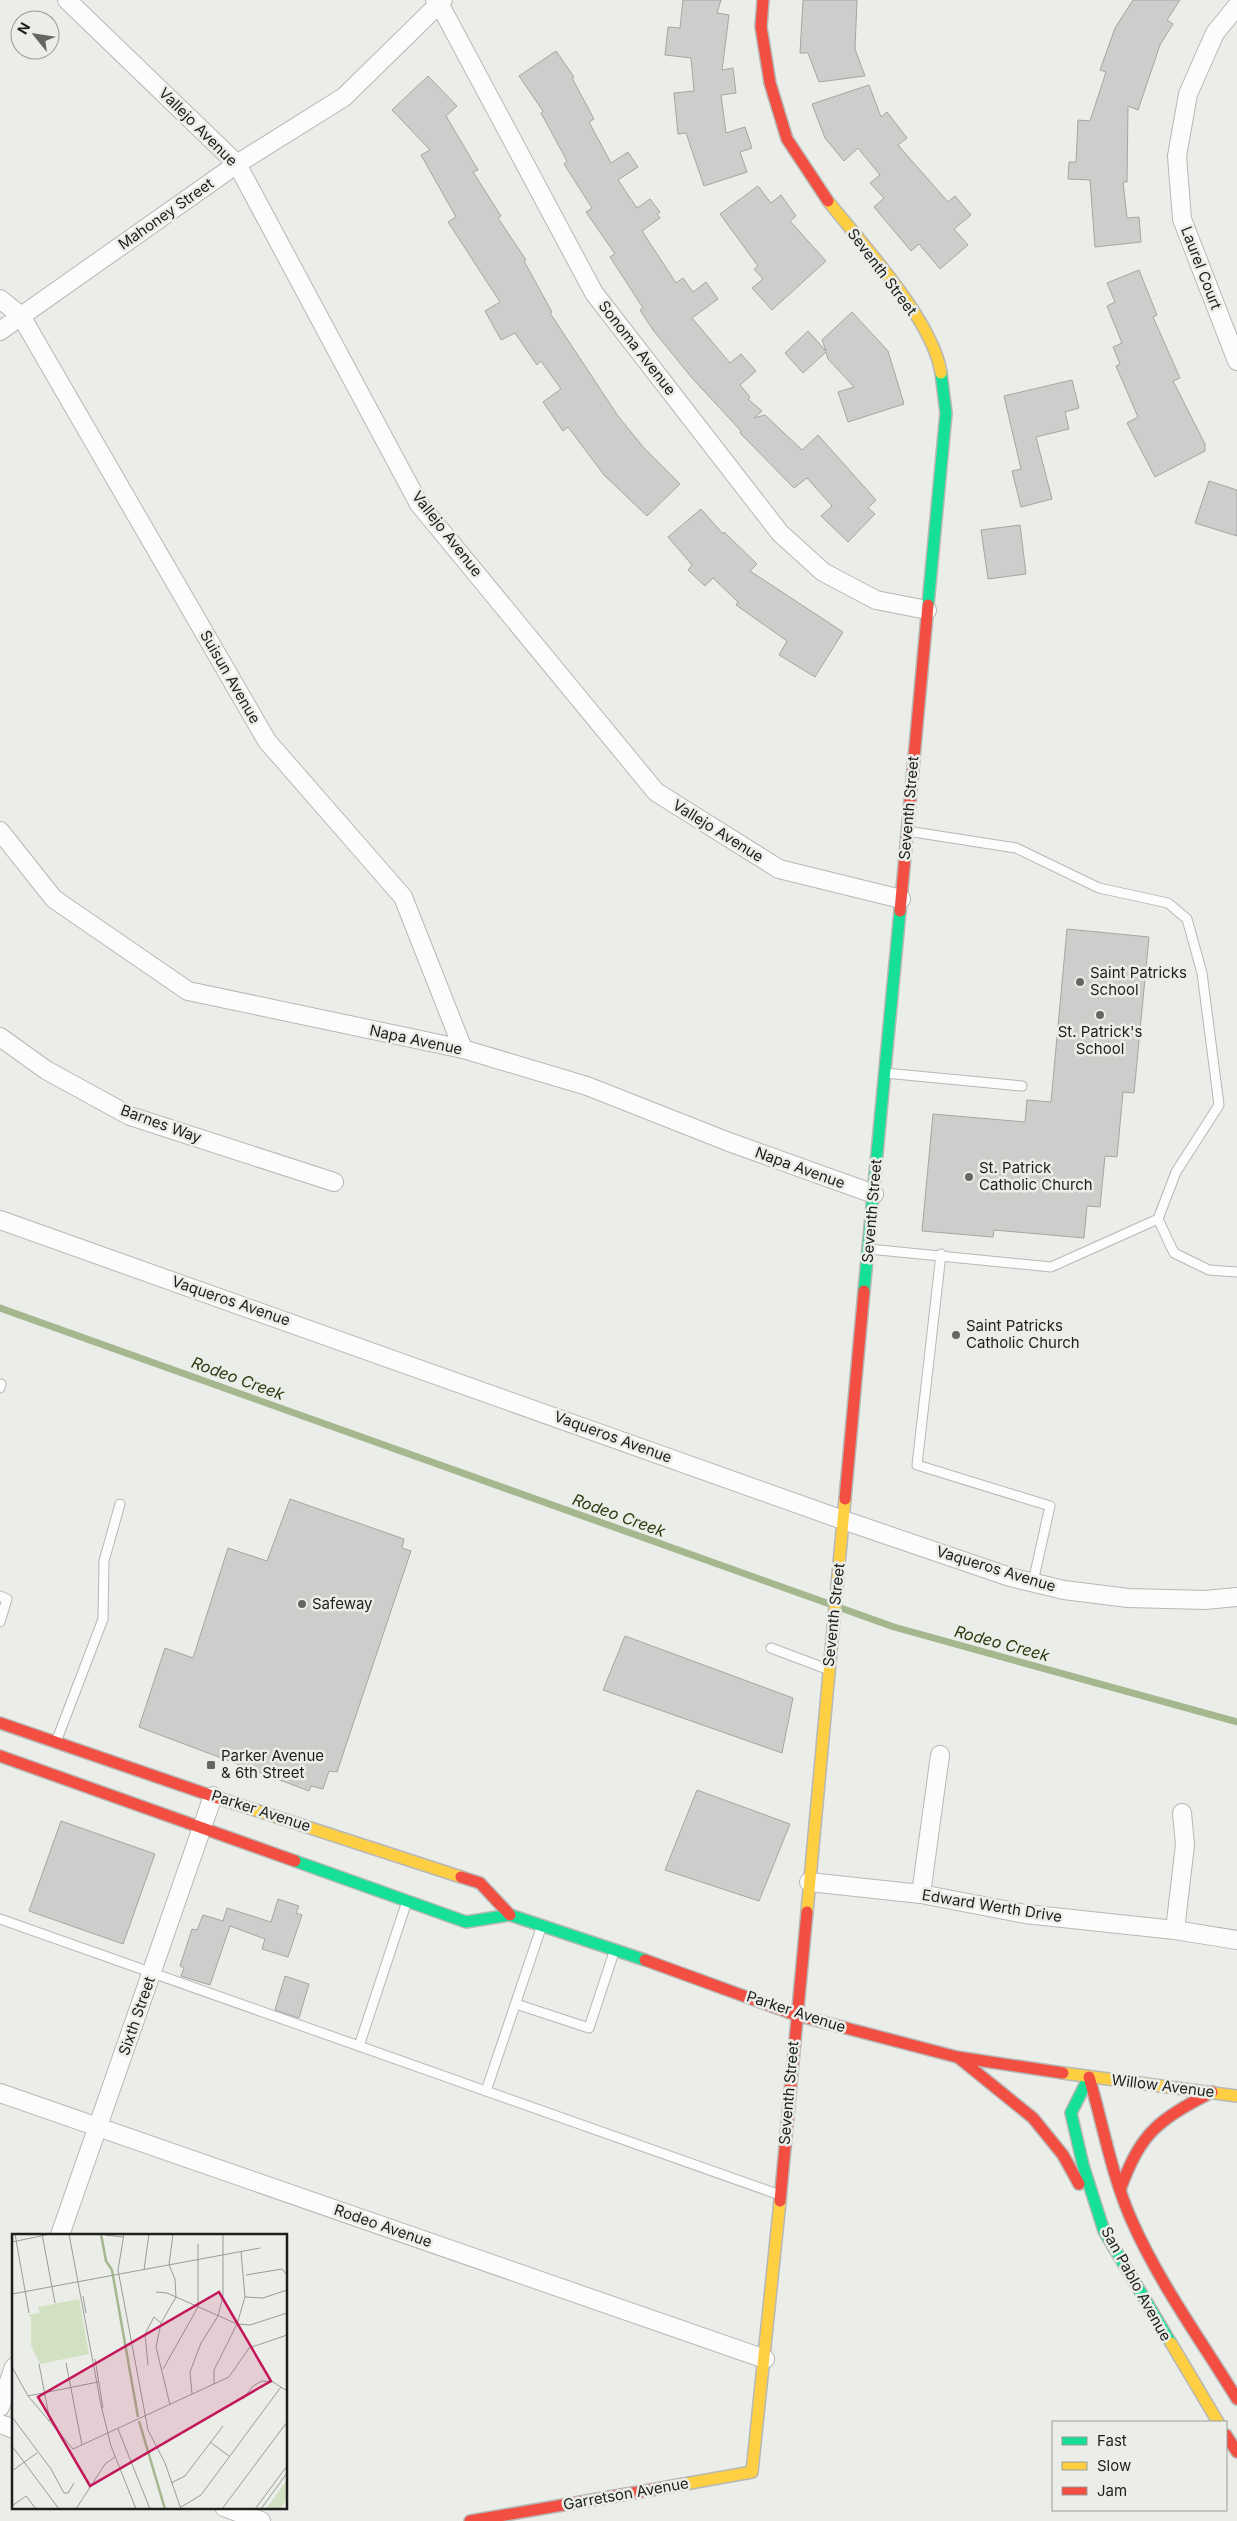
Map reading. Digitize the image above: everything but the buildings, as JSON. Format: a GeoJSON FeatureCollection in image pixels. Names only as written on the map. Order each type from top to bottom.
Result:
{"type":"FeatureCollection","features":[{"type":"Feature","properties":{"kind":"main road","name":"Seventh Street"},"geometry":{"type":"LineString","coordinates":[[752,2472],[765,2359],[946,412],[940,369],[925,330],[901,293],[819,190],[787,139],[770,83],[761,27],[763,0]]}},
{"type":"Feature","properties":{"kind":"main road","name":"Parker Avenue"},"geometry":{"type":"LineString","coordinates":[[0,1723],[213,1796],[480,1883],[510,1915],[693,1976],[796,2015],[957,2057],[1089,2077]]}},
{"type":"Feature","properties":{"kind":"main road","name":"Parker Avenue"},"geometry":{"type":"LineString","coordinates":[[0,1756],[466,1922],[510,1915]]}},
{"type":"Feature","properties":{"kind":"main road"},"geometry":{"type":"LineString","coordinates":[[957,2057],[1033,2118],[1063,2155],[1104,2231]]}},
{"type":"Feature","properties":{"kind":"main road","name":"Willow Avenue"},"geometry":{"type":"LineString","coordinates":[[1089,2077],[1237,2096]]}},
{"type":"Feature","properties":{"kind":"main road","name":"San Pablo Avenue"},"geometry":{"type":"LineString","coordinates":[[1089,2077],[1120,2190],[1143,2243],[1182,2312],[1237,2398]]}},
{"type":"Feature","properties":{"kind":"main road","name":"San Pablo Avenue"},"geometry":{"type":"LineString","coordinates":[[1089,2077],[1072,2113],[1083,2165],[1104,2231],[1217,2421]]}},
{"type":"Feature","properties":{"kind":"main road"},"geometry":{"type":"LineString","coordinates":[[1120,2190],[1131,2157],[1141,2140],[1156,2124],[1173,2111],[1212,2092]]}},
{"type":"Feature","properties":{"kind":"main road"},"geometry":{"type":"LineString","coordinates":[[1227,2437],[1237,2452]]}},
{"type":"Feature","properties":{"kind":"main road","name":"Garretson Avenue"},"geometry":{"type":"LineString","coordinates":[[470,2521],[752,2472]]}},
{"type":"Feature","properties":{"kind":"street","name":"Vallejo Avenue"},"geometry":{"type":"LineString","coordinates":[[67,0],[237,164],[419,504],[656,792],[779,869],[901,899]]}},
{"type":"Feature","properties":{"kind":"street","name":"Mahoney Street"},"geometry":{"type":"LineString","coordinates":[[0,331],[237,164],[344,98],[439,2]]}},
{"type":"Feature","properties":{"kind":"street","name":"Sonoma Avenue"},"geometry":{"type":"LineString","coordinates":[[439,2],[594,293],[780,533],[823,572],[876,600],[927,610]]}},
{"type":"Feature","properties":{"kind":"street","name":"Laurel Court"},"geometry":{"type":"LineString","coordinates":[[1237,6],[1215,33],[1188,94],[1177,156],[1182,219],[1237,361]]}},
{"type":"Feature","properties":{"kind":"street","name":"Suisun Avenue"},"geometry":{"type":"LineString","coordinates":[[0,299],[22,316],[267,741],[403,898],[463,1050]]}},
{"type":"Feature","properties":{"kind":"street","name":"Napa Avenue"},"geometry":{"type":"LineString","coordinates":[[0,831],[54,899],[188,991],[463,1050],[587,1086],[729,1142],[874,1194]]}},
{"type":"Feature","properties":{"kind":"street","name":"Barnes Way"},"geometry":{"type":"LineString","coordinates":[[0,1037],[46,1070],[130,1116],[334,1182]]}},
{"type":"Feature","properties":{"kind":"street","name":"Vaqueros Avenue"},"geometry":{"type":"LineString","coordinates":[[0,1220],[843,1520],[1010,1576],[1064,1590],[1128,1598],[1205,1600],[1237,1598]]}},
{"type":"Feature","properties":{"kind":"street"},"geometry":{"type":"LineString","coordinates":[[921,1894],[940,1755]]}},
{"type":"Feature","properties":{"kind":"street","name":"Sixth Street"},"geometry":{"type":"LineString","coordinates":[[60,2234],[213,1796]]}},
{"type":"Feature","properties":{"kind":"street"},"geometry":{"type":"LineString","coordinates":[[1175,1930],[1185,1845],[1182,1813]]}},
{"type":"Feature","properties":{"kind":"street","name":"Edward Werth Drive"},"geometry":{"type":"LineString","coordinates":[[809,1882],[921,1894],[1024,1914],[1175,1930],[1237,1940]]}},
{"type":"Feature","properties":{"kind":"street","name":"Rodeo Avenue"},"geometry":{"type":"LineString","coordinates":[[0,2093],[765,2359]]}},
{"type":"Feature","properties":{"kind":"street"},"geometry":{"type":"LineString","coordinates":[[0,2406],[12,2373]]}},
{"type":"Feature","properties":{"kind":"street"},"geometry":{"type":"LineString","coordinates":[[0,2424],[12,2428]]}},
{"type":"Feature","properties":{"kind":"street"},"geometry":{"type":"LineString","coordinates":[[227,2508],[261,2521]]}},
{"type":"Feature","properties":{"kind":"lane"},"geometry":{"type":"LineString","coordinates":[[868,1249],[941,1254],[1051,1267],[1158,1219],[1176,1172],[1220,1105],[1202,973],[1187,919],[1168,902],[1099,888],[1016,848],[907,831]]}},
{"type":"Feature","properties":{"kind":"lane"},"geometry":{"type":"LineString","coordinates":[[885,1073],[1022,1086]]}},
{"type":"Feature","properties":{"kind":"lane"},"geometry":{"type":"LineString","coordinates":[[1158,1219],[1174,1252],[1209,1270],[1237,1272]]}},
{"type":"Feature","properties":{"kind":"lane"},"geometry":{"type":"LineString","coordinates":[[941,1254],[918,1464],[1050,1506],[1034,1582]]}},
{"type":"Feature","properties":{"kind":"lane"},"geometry":{"type":"LineString","coordinates":[[56,1742],[103,1619],[104,1561],[120,1504]]}},
{"type":"Feature","properties":{"kind":"lane"},"geometry":{"type":"LineString","coordinates":[[0,1596],[7,1598],[0,1622]]}},
{"type":"Feature","properties":{"kind":"lane"},"geometry":{"type":"LineString","coordinates":[[771,1648],[828,1669]]}},
{"type":"Feature","properties":{"kind":"lane"},"geometry":{"type":"LineString","coordinates":[[358,2046],[407,1901]]}},
{"type":"Feature","properties":{"kind":"lane"},"geometry":{"type":"LineString","coordinates":[[0,1919],[780,2195]]}},
{"type":"Feature","properties":{"kind":"lane"},"geometry":{"type":"LineString","coordinates":[[486,2091],[542,1926]]}},
{"type":"Feature","properties":{"kind":"lane"},"geometry":{"type":"LineString","coordinates":[[516,2004],[589,2028],[615,1950]]}},
{"type":"Feature","properties":{"kind":"waterway","name":"Rodeo Creek"},"geometry":{"type":"LineString","coordinates":[[0,1308],[894,1627],[1237,1722]]}},
{"type":"Feature","properties":{"kind":"traffic: fast"},"geometry":{"type":"LineString","coordinates":[[928,605],[946,413],[941,373]]}},
{"type":"Feature","properties":{"kind":"traffic: fast"},"geometry":{"type":"LineString","coordinates":[[864,1291],[900,911]]}},
{"type":"Feature","properties":{"kind":"traffic: fast"},"geometry":{"type":"LineString","coordinates":[[295,1861],[466,1922],[510,1915],[645,1960]]}},
{"type":"Feature","properties":{"kind":"traffic: fast"},"geometry":{"type":"LineString","coordinates":[[1089,2077],[1071,2113],[1083,2165],[1104,2231],[1171,2343]]}},
{"type":"Feature","properties":{"kind":"traffic: slow"},"geometry":{"type":"LineString","coordinates":[[828,201],[877,260],[911,307],[925,330],[935,352],[941,373]]}},
{"type":"Feature","properties":{"kind":"traffic: slow"},"geometry":{"type":"LineString","coordinates":[[807,1912],[845,1499]]}},
{"type":"Feature","properties":{"kind":"traffic: slow"},"geometry":{"type":"LineString","coordinates":[[218,1798],[461,1877]]}},
{"type":"Feature","properties":{"kind":"traffic: slow"},"geometry":{"type":"LineString","coordinates":[[1063,2073],[1237,2096]]}},
{"type":"Feature","properties":{"kind":"traffic: slow"},"geometry":{"type":"LineString","coordinates":[[662,2488],[752,2472],[780,2201]]}},
{"type":"Feature","properties":{"kind":"traffic: slow"},"geometry":{"type":"LineString","coordinates":[[1171,2343],[1217,2421]]}},
{"type":"Feature","properties":{"kind":"traffic: jam"},"geometry":{"type":"LineString","coordinates":[[763,0],[761,27],[770,83],[787,139],[828,201]]}},
{"type":"Feature","properties":{"kind":"traffic: jam"},"geometry":{"type":"LineString","coordinates":[[900,911],[928,605]]}},
{"type":"Feature","properties":{"kind":"traffic: jam"},"geometry":{"type":"LineString","coordinates":[[845,1499],[864,1291]]}},
{"type":"Feature","properties":{"kind":"traffic: jam"},"geometry":{"type":"LineString","coordinates":[[0,1723],[218,1798]]}},
{"type":"Feature","properties":{"kind":"traffic: jam"},"geometry":{"type":"LineString","coordinates":[[0,1756],[295,1861]]}},
{"type":"Feature","properties":{"kind":"traffic: jam"},"geometry":{"type":"LineString","coordinates":[[461,1877],[480,1883],[510,1915]]}},
{"type":"Feature","properties":{"kind":"traffic: jam"},"geometry":{"type":"LineString","coordinates":[[780,2201],[807,1912]]}},
{"type":"Feature","properties":{"kind":"traffic: jam"},"geometry":{"type":"LineString","coordinates":[[645,1960],[796,2015],[957,2057],[1063,2073]]}},
{"type":"Feature","properties":{"kind":"traffic: jam"},"geometry":{"type":"LineString","coordinates":[[959,2058],[1033,2118],[1063,2155],[1079,2184]]}},
{"type":"Feature","properties":{"kind":"traffic: jam"},"geometry":{"type":"LineString","coordinates":[[1089,2077],[1124,2202],[1142,2243],[1167,2289],[1237,2399]]}},
{"type":"Feature","properties":{"kind":"traffic: jam"},"geometry":{"type":"LineString","coordinates":[[1120,2190],[1136,2154],[1154,2130],[1178,2111],[1212,2092]]}},
{"type":"Feature","properties":{"kind":"traffic: jam"},"geometry":{"type":"LineString","coordinates":[[1227,2437],[1237,2452]]}},
{"type":"Feature","properties":{"kind":"traffic: jam"},"geometry":{"type":"LineString","coordinates":[[470,2521],[662,2488]]}},
{"type":"Feature","properties":{"kind":"place","name":"Saint Patricks School"},"geometry":{"type":"Point","coordinates":[1080,982]}},
{"type":"Feature","properties":{"kind":"place","name":"St. Patrick's School"},"geometry":{"type":"Point","coordinates":[1100,1015]}},
{"type":"Feature","properties":{"kind":"place","name":"St. Patrick Catholic Church"},"geometry":{"type":"Point","coordinates":[969,1177]}},
{"type":"Feature","properties":{"kind":"place","name":"Saint Patricks Catholic Church"},"geometry":{"type":"Point","coordinates":[956,1335]}},
{"type":"Feature","properties":{"kind":"place","name":"Safeway"},"geometry":{"type":"Point","coordinates":[302,1604]}},
{"type":"Feature","properties":{"kind":"place","name":"Parker Avenue & 6th Street"},"geometry":{"type":"Point","coordinates":[211,1765]}}]}
